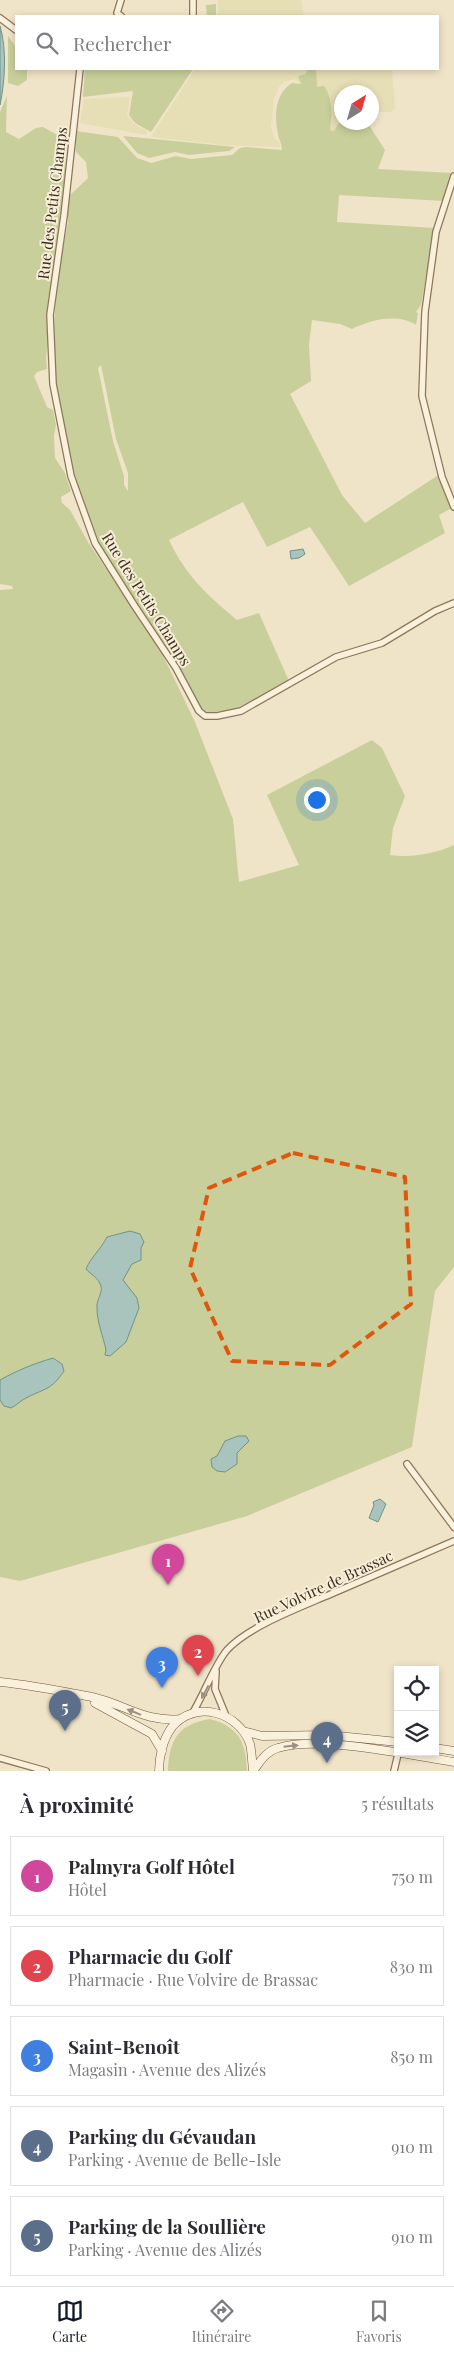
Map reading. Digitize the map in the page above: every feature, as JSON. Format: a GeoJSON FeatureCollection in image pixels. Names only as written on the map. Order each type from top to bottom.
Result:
{"type":"FeatureCollection","features":[{"type":"Feature","properties":{"kind":"street"},"geometry":{"type":"LineString","coordinates":[[120,15],[117,13],[121,0]]}},
{"type":"Feature","properties":{"kind":"street"},"geometry":{"type":"LineString","coordinates":[[193,0],[193,15]]}},
{"type":"Feature","properties":{"kind":"street"},"geometry":{"type":"LineString","coordinates":[[0,18],[15,29]]}},
{"type":"Feature","properties":{"kind":"street","name":"Rue des Petits Champs"},"geometry":{"type":"LineString","coordinates":[[80,70],[64,216],[50,315],[53,384],[71,476],[95,543],[176,668],[199,711],[205,716],[217,716],[240,710],[336,658],[382,643],[435,611],[454,603]]}},
{"type":"Feature","properties":{"kind":"street"},"geometry":{"type":"LineString","coordinates":[[454,176],[436,232],[425,312],[422,396],[442,477],[454,507]]}},
{"type":"Feature","properties":{"kind":"street"},"geometry":{"type":"LineString","coordinates":[[407,1464],[454,1527]]}},
{"type":"Feature","properties":{"kind":"street","name":"Rue Volvire de Brassac"},"geometry":{"type":"LineString","coordinates":[[192,1714],[220,1659],[231,1646],[269,1622],[301,1607],[454,1542]]}},
{"type":"Feature","properties":{"kind":"street"},"geometry":{"type":"LineString","coordinates":[[216,1669],[216,1689],[226,1716]]}},
{"type":"Feature","properties":{"kind":"street"},"geometry":{"type":"LineString","coordinates":[[0,1682],[39,1686],[82,1696],[110,1703],[152,1719],[181,1719]]}},
{"type":"Feature","properties":{"kind":"street"},"geometry":{"type":"LineString","coordinates":[[82,1696],[152,1734],[162,1751]]}},
{"type":"Feature","properties":{"kind":"street"},"geometry":{"type":"LineString","coordinates":[[158,1770],[162,1751],[172,1727],[181,1719],[204,1711],[226,1716],[244,1731],[262,1736],[328,1734],[394,1742]]}},
{"type":"Feature","properties":{"kind":"street"},"geometry":{"type":"LineString","coordinates":[[244,1731],[250,1744],[253,1771]]}},
{"type":"Feature","properties":{"kind":"street"},"geometry":{"type":"LineString","coordinates":[[253,1771],[264,1756],[276,1748],[292,1745],[336,1746],[394,1753]]}},
{"type":"Feature","properties":{"kind":"street"},"geometry":{"type":"LineString","coordinates":[[439,1749],[454,1751]]}},
{"type":"Feature","properties":{"kind":"street"},"geometry":{"type":"LineString","coordinates":[[394,1771],[398,1756]]}},
{"type":"Feature","properties":{"kind":"street"},"geometry":{"type":"LineString","coordinates":[[412,1756],[454,1762]]}},
{"type":"Feature","properties":{"kind":"street"},"geometry":{"type":"LineString","coordinates":[[0,1758],[46,1771]]}},
{"type":"Feature","properties":{"kind":"highlighted area"},"geometry":{"type":"Polygon","coordinates":[[[293,1153],[405,1177],[411,1304],[330,1365],[232,1361],[190,1268],[209,1188],[293,1153]]]}},
{"type":"Feature","properties":{"kind":"shaded area"},"geometry":{"type":"Polygon","coordinates":[[[218,0],[301,0],[304,15],[218,15],[218,0]]]}},
{"type":"Feature","properties":{"kind":"shaded area"},"geometry":{"type":"Polygon","coordinates":[[[194,70],[307,70],[302,84],[295,79],[284,82],[279,87],[274,99],[271,127],[275,140],[279,141],[280,147],[225,145],[151,137],[194,70]]]}},
{"type":"Feature","properties":{"kind":"shaded area"},"geometry":{"type":"Polygon","coordinates":[[[315,70],[392,70],[395,109],[390,112],[379,112],[379,85],[334,85],[334,131],[330,130],[331,102],[316,87],[315,70]]]}},
{"type":"Feature","properties":{"kind":"shaded area"},"geometry":{"type":"Polygon","coordinates":[[[130,97],[127,115],[134,124],[147,131],[146,135],[80,123],[84,99],[130,97]]]}},
{"type":"Feature","properties":{"kind":"green space"},"geometry":{"type":"Polygon","coordinates":[[[216,4],[216,15],[207,15],[206,5],[216,4]]]}},
{"type":"Feature","properties":{"kind":"green space"},"geometry":{"type":"Polygon","coordinates":[[[8,36],[15,46],[15,70],[27,70],[27,80],[18,86],[8,83],[8,36]]]}},
{"type":"Feature","properties":{"kind":"green space"},"geometry":{"type":"Polygon","coordinates":[[[85,70],[192,70],[151,132],[135,123],[129,115],[133,91],[83,97],[85,70]]]}},
{"type":"Feature","properties":{"kind":"green space"},"geometry":{"type":"Polygon","coordinates":[[[307,70],[316,70],[317,87],[324,86],[329,96],[331,107],[330,130],[372,130],[385,150],[378,169],[452,173],[444,201],[339,195],[337,222],[435,228],[421,305],[416,312],[418,313],[416,325],[401,319],[384,319],[352,329],[340,324],[312,320],[309,344],[311,381],[290,394],[342,495],[365,523],[443,472],[452,508],[439,515],[445,533],[349,586],[310,527],[267,547],[243,502],[169,540],[190,575],[216,602],[237,620],[259,613],[289,681],[236,709],[207,713],[201,708],[99,544],[72,471],[55,384],[54,327],[57,279],[68,222],[68,197],[88,178],[86,162],[76,152],[76,131],[118,137],[137,158],[151,163],[176,156],[191,159],[232,155],[240,148],[246,147],[282,150],[276,119],[277,105],[286,88],[292,83],[301,84],[298,76],[306,74],[307,70]],[[101,365],[98,368],[113,441],[124,476],[124,485],[128,491],[128,473],[116,439],[101,365]]]}},
{"type":"Feature","properties":{"kind":"green space"},"geometry":{"type":"Polygon","coordinates":[[[7,96],[6,132],[19,139],[36,128],[43,127],[67,140],[63,212],[46,357],[47,369],[37,372],[34,376],[47,407],[53,410],[56,425],[54,436],[55,458],[65,473],[71,491],[61,497],[62,503],[70,510],[88,542],[158,645],[195,722],[233,819],[239,882],[299,865],[267,795],[372,740],[382,748],[405,796],[393,828],[390,855],[422,854],[439,851],[454,845],[454,1267],[435,1291],[412,1447],[247,1516],[20,1581],[0,1577],[0,590],[13,589],[12,586],[0,584],[0,112],[7,96]]]}},
{"type":"Feature","properties":{"kind":"green space"},"geometry":{"type":"Polygon","coordinates":[[[123,136],[235,147],[229,151],[189,155],[175,152],[149,158],[137,153],[123,136]]]}},
{"type":"Feature","properties":{"kind":"green space"},"geometry":{"type":"Polygon","coordinates":[[[210,1719],[228,1726],[239,1737],[245,1752],[247,1771],[168,1771],[170,1750],[177,1735],[190,1725],[210,1719]]]}},
{"type":"Feature","properties":{"kind":"water"},"geometry":{"type":"Polygon","coordinates":[[[0,26],[4,45],[4,65],[0,105],[0,26]]]}},
{"type":"Feature","properties":{"kind":"water"},"geometry":{"type":"Polygon","coordinates":[[[303,549],[305,554],[299,558],[291,559],[290,551],[303,549]]]}},
{"type":"Feature","properties":{"kind":"water"},"geometry":{"type":"Polygon","coordinates":[[[130,1231],[140,1234],[144,1242],[141,1248],[141,1260],[132,1264],[123,1280],[137,1298],[139,1308],[126,1342],[110,1356],[105,1355],[106,1350],[97,1313],[101,1286],[96,1278],[86,1269],[107,1237],[130,1231]]]}},
{"type":"Feature","properties":{"kind":"water"},"geometry":{"type":"Polygon","coordinates":[[[53,1358],[62,1364],[64,1371],[55,1382],[48,1388],[26,1398],[11,1408],[4,1406],[0,1400],[0,1380],[53,1358]]]}},
{"type":"Feature","properties":{"kind":"water"},"geometry":{"type":"Polygon","coordinates":[[[238,1436],[246,1436],[249,1441],[237,1453],[237,1464],[225,1472],[217,1471],[212,1467],[211,1459],[217,1456],[225,1441],[238,1436]]]}},
{"type":"Feature","properties":{"kind":"water"},"geometry":{"type":"Polygon","coordinates":[[[380,1499],[386,1504],[378,1522],[369,1518],[374,1505],[373,1502],[380,1499]]]}},
{"type":"Feature","properties":{"kind":"place","name":"Palmyra Golf Hôtel"},"geometry":{"type":"Point","coordinates":[168,1585]}},
{"type":"Feature","properties":{"kind":"place","name":"Pharmacie du Golf"},"geometry":{"type":"Point","coordinates":[198,1676]}},
{"type":"Feature","properties":{"kind":"place","name":"Saint-Benoît"},"geometry":{"type":"Point","coordinates":[162,1688]}},
{"type":"Feature","properties":{"kind":"place","name":"Parking de la Soullière"},"geometry":{"type":"Point","coordinates":[65,1731]}},
{"type":"Feature","properties":{"kind":"place","name":"Parking du Gévaudan"},"geometry":{"type":"Point","coordinates":[327,1763]}}]}
